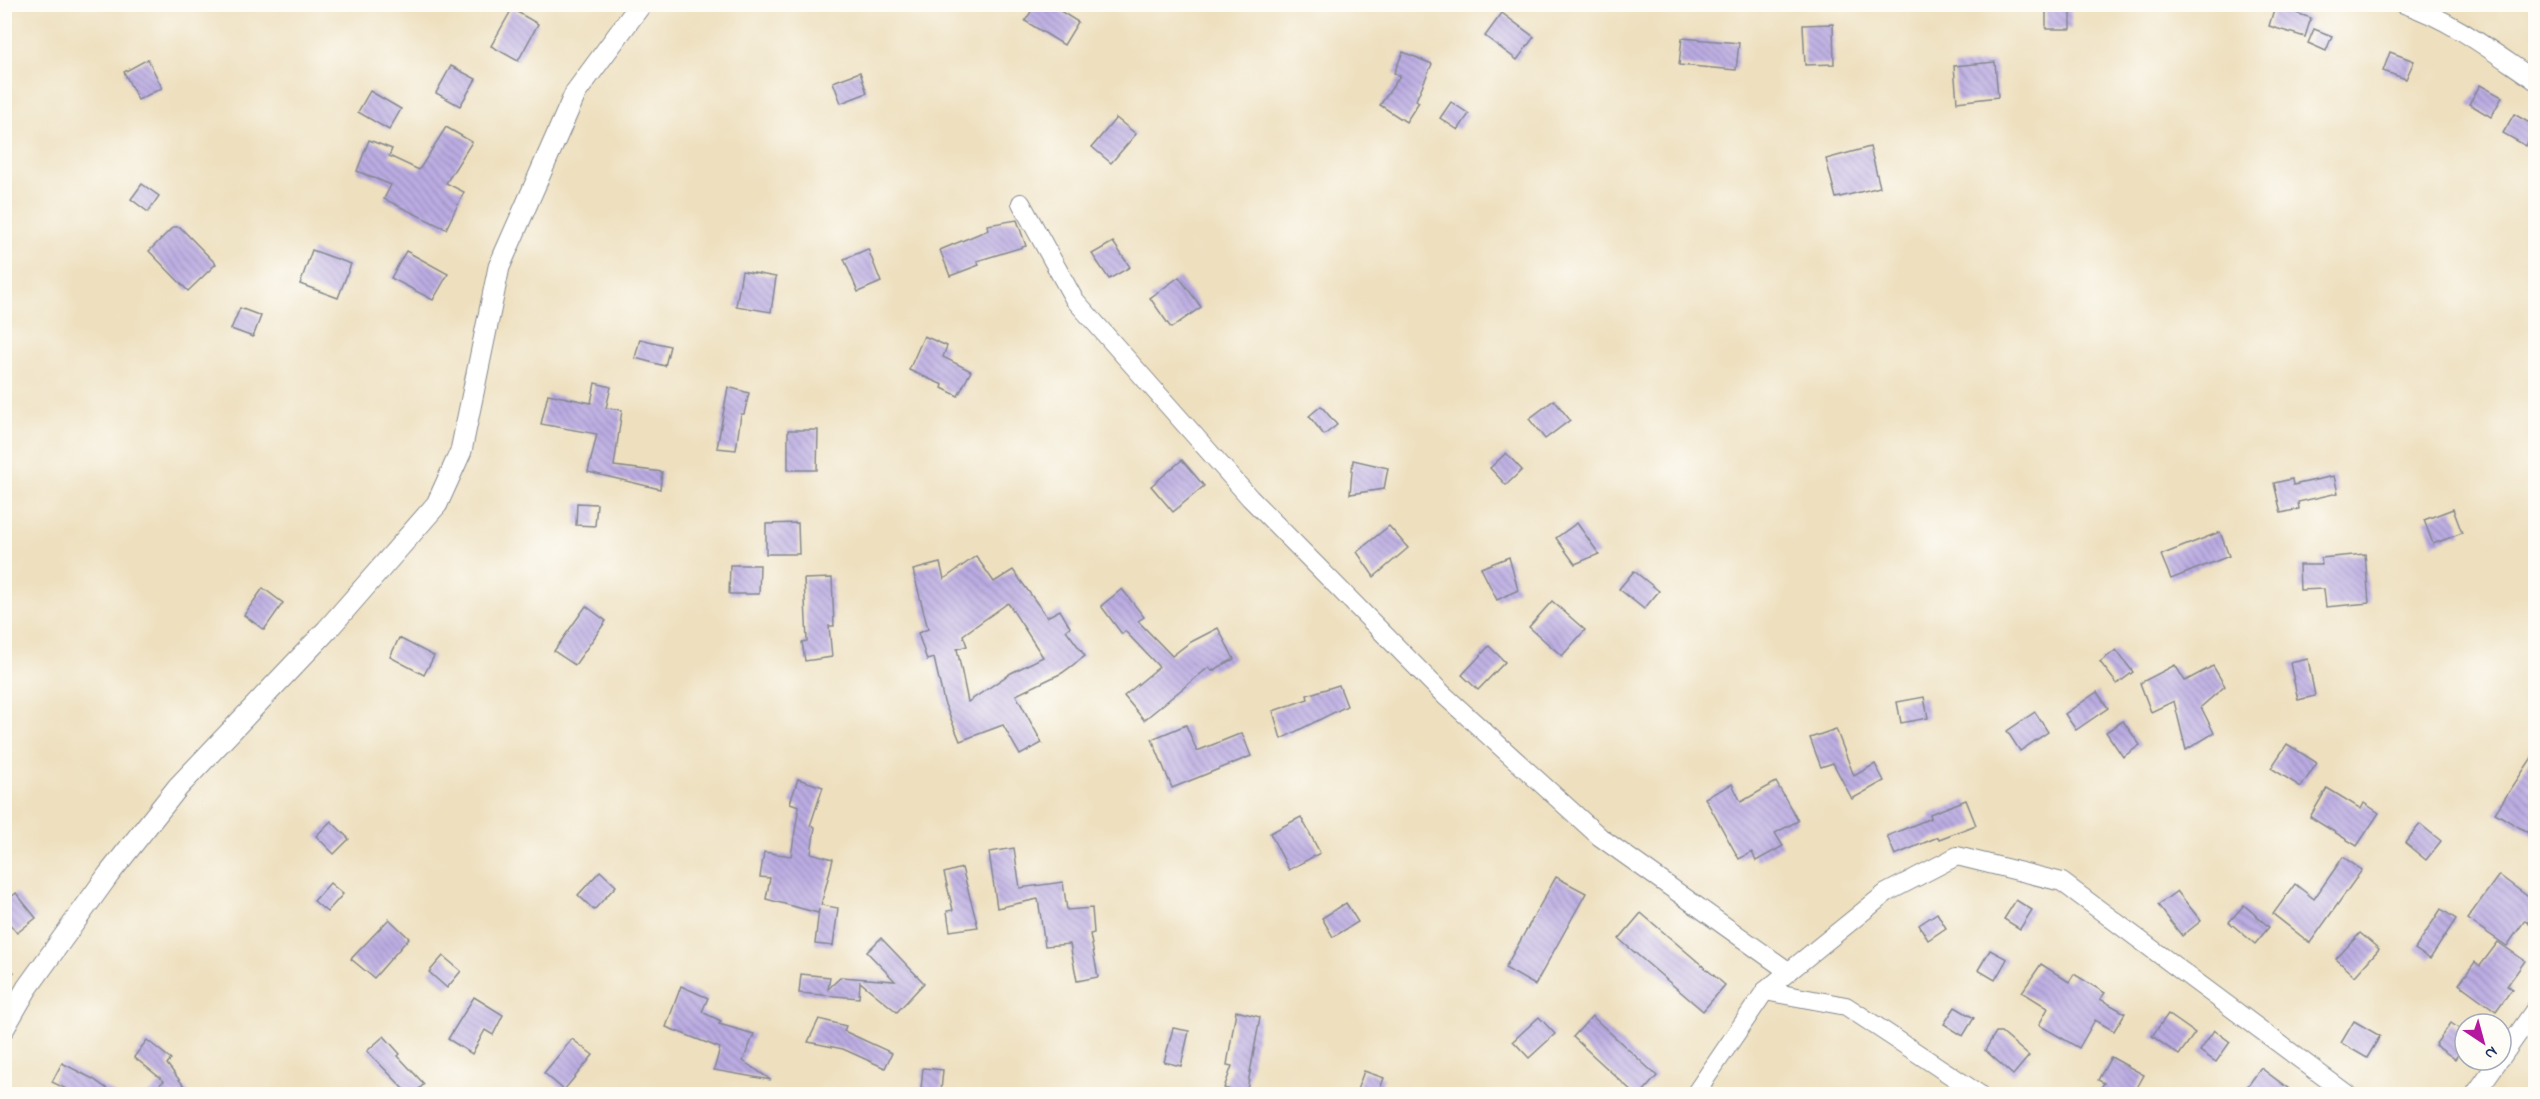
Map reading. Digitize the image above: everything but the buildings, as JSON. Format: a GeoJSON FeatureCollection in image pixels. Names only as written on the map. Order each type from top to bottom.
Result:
{"type":"FeatureCollection","features":[{"type":"Feature","properties":{"kind":"street"},"geometry":{"type":"LineString","coordinates":[[4,1028],[34,978],[110,874],[178,788],[327,630],[437,504],[461,451],[500,267],[576,92],[641,4]]}},
{"type":"Feature","properties":{"kind":"street"},"geometry":{"type":"LineString","coordinates":[[2404,4],[2438,18],[2535,81]]}},
{"type":"Feature","properties":{"kind":"street"},"geometry":{"type":"LineString","coordinates":[[1022,202],[1074,299],[1250,498],[1445,696],[1600,837],[1788,971]]}},
{"type":"Feature","properties":{"kind":"street"},"geometry":{"type":"LineString","coordinates":[[1695,1095],[1765,991],[1887,893],[1957,856],[2062,882],[2347,1095]]}},
{"type":"Feature","properties":{"kind":"street"},"geometry":{"type":"LineString","coordinates":[[1765,991],[1846,1006],[1979,1095]]}},
{"type":"Feature","properties":{"kind":"street"},"geometry":{"type":"LineString","coordinates":[[2513,1040],[2535,1008]]}},
{"type":"Feature","properties":{"kind":"street"},"geometry":{"type":"LineString","coordinates":[[2475,1095],[2491,1072]]}}]}
